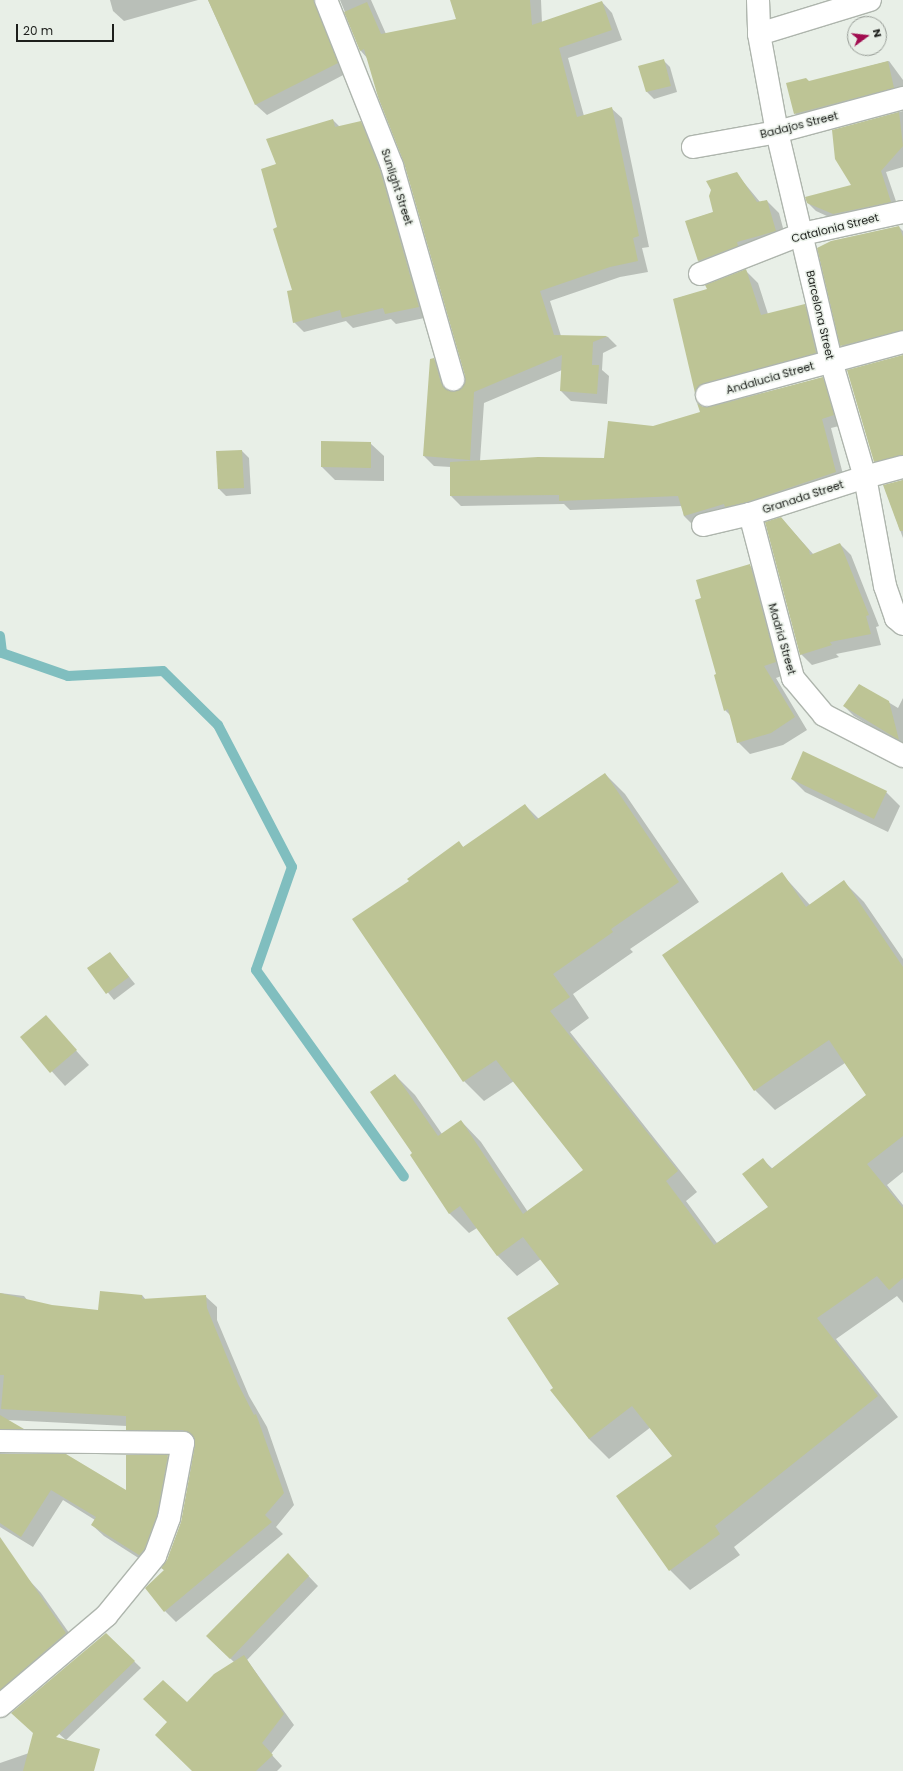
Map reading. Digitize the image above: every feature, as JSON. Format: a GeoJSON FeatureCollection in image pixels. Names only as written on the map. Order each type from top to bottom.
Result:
{"type":"FeatureCollection","features":[{"type":"Feature","properties":{"kind":"street","name":"Sunlight Street"},"geometry":{"type":"LineString","coordinates":[[326,0],[392,166],[453,379]]}},
{"type":"Feature","properties":{"kind":"street","name":"Barcelona Street"},"geometry":{"type":"LineString","coordinates":[[758,0],[759,34],[777,132],[831,361],[894,584],[896,618],[903,624]]}},
{"type":"Feature","properties":{"kind":"street"},"geometry":{"type":"LineString","coordinates":[[759,34],[870,0]]}},
{"type":"Feature","properties":{"kind":"street","name":"Badajos Street"},"geometry":{"type":"LineString","coordinates":[[693,147],[777,132],[903,98]]}},
{"type":"Feature","properties":{"kind":"street","name":"Catalonia Street"},"geometry":{"type":"LineString","coordinates":[[700,274],[802,234],[903,212]]}},
{"type":"Feature","properties":{"kind":"street","name":"Andalucia Street"},"geometry":{"type":"LineString","coordinates":[[707,395],[903,342]]}},
{"type":"Feature","properties":{"kind":"street","name":"Granada Street"},"geometry":{"type":"LineString","coordinates":[[703,525],[750,514],[865,477],[903,467]]}},
{"type":"Feature","properties":{"kind":"street","name":"Madrid Street"},"geometry":{"type":"LineString","coordinates":[[750,514],[793,678],[824,715],[903,756]]}},
{"type":"Feature","properties":{"kind":"street"},"geometry":{"type":"LineString","coordinates":[[0,1440],[183,1443],[169,1518],[155,1556],[106,1616],[0,1706]]}},
{"type":"Feature","properties":{"kind":"building"},"geometry":{"type":"Polygon","coordinates":[[[208,0],[314,0],[338,63],[255,105],[208,0]]]}},
{"type":"Feature","properties":{"kind":"building"},"geometry":{"type":"Polygon","coordinates":[[[450,0],[530,0],[532,25],[602,1],[612,30],[559,48],[577,117],[612,107],[639,236],[633,238],[638,261],[610,267],[540,291],[554,335],[608,336],[593,342],[592,365],[599,365],[597,394],[560,391],[562,355],[474,392],[470,460],[423,456],[430,359],[434,358],[441,383],[450,391],[462,388],[465,376],[404,163],[378,97],[364,49],[360,51],[344,12],[367,2],[381,34],[456,19],[450,0]]]}},
{"type":"Feature","properties":{"kind":"building"},"geometry":{"type":"Polygon","coordinates":[[[664,59],[671,86],[646,92],[638,66],[664,59]]]}},
{"type":"Feature","properties":{"kind":"building"},"geometry":{"type":"Polygon","coordinates":[[[888,61],[894,88],[794,114],[786,83],[806,78],[809,81],[888,61]]]}},
{"type":"Feature","properties":{"kind":"building"},"geometry":{"type":"Polygon","coordinates":[[[899,112],[903,146],[881,171],[891,202],[833,214],[807,203],[805,197],[851,185],[835,159],[832,130],[899,112]]]}},
{"type":"Feature","properties":{"kind":"building"},"geometry":{"type":"Polygon","coordinates":[[[333,119],[335,127],[361,121],[380,170],[419,307],[385,314],[383,308],[342,318],[340,310],[293,323],[287,291],[292,290],[273,229],[277,227],[261,169],[276,164],[266,139],[333,119]]]}},
{"type":"Feature","properties":{"kind":"building"},"geometry":{"type":"Polygon","coordinates":[[[737,172],[757,202],[767,200],[776,231],[737,242],[738,246],[698,261],[685,221],[713,212],[709,196],[711,190],[706,181],[737,172]]]}},
{"type":"Feature","properties":{"kind":"building"},"geometry":{"type":"Polygon","coordinates":[[[899,226],[903,237],[903,330],[840,346],[817,248],[831,241],[899,226]]]}},
{"type":"Feature","properties":{"kind":"building"},"geometry":{"type":"Polygon","coordinates":[[[746,269],[761,315],[805,304],[816,353],[704,383],[695,393],[673,299],[707,289],[705,285],[746,269]]]}},
{"type":"Feature","properties":{"kind":"building"},"geometry":{"type":"Polygon","coordinates":[[[903,355],[903,455],[874,462],[847,370],[903,355]]]}},
{"type":"Feature","properties":{"kind":"building"},"geometry":{"type":"Polygon","coordinates":[[[823,377],[834,415],[822,419],[836,472],[747,502],[725,507],[724,504],[684,516],[678,496],[559,501],[559,495],[450,496],[450,462],[538,457],[604,458],[608,421],[653,426],[700,412],[697,403],[703,407],[710,407],[823,377]]]}},
{"type":"Feature","properties":{"kind":"building"},"geometry":{"type":"Polygon","coordinates":[[[321,441],[371,442],[371,468],[321,467],[321,441]]]}},
{"type":"Feature","properties":{"kind":"building"},"geometry":{"type":"Polygon","coordinates":[[[242,450],[244,488],[218,489],[216,451],[242,450]]]}},
{"type":"Feature","properties":{"kind":"building"},"geometry":{"type":"Polygon","coordinates":[[[903,480],[903,531],[900,531],[883,485],[903,480]]]}},
{"type":"Feature","properties":{"kind":"building"},"geometry":{"type":"Polygon","coordinates":[[[781,517],[809,550],[810,555],[840,543],[869,615],[866,616],[871,634],[830,642],[832,645],[800,655],[765,522],[781,517]]]}},
{"type":"Feature","properties":{"kind":"building"},"geometry":{"type":"Polygon","coordinates":[[[750,564],[776,662],[764,666],[795,717],[771,733],[737,743],[728,709],[724,711],[714,675],[716,674],[695,600],[701,598],[696,580],[750,564]]]}},
{"type":"Feature","properties":{"kind":"building"},"geometry":{"type":"Polygon","coordinates":[[[859,684],[889,701],[899,740],[843,706],[859,684]]]}},
{"type":"Feature","properties":{"kind":"building"},"geometry":{"type":"Polygon","coordinates":[[[803,751],[887,791],[874,819],[791,779],[803,751]]]}},
{"type":"Feature","properties":{"kind":"building"},"geometry":{"type":"Polygon","coordinates":[[[605,773],[679,882],[611,929],[613,932],[553,974],[570,997],[550,1011],[678,1171],[666,1181],[714,1245],[768,1207],[742,1174],[763,1158],[771,1169],[866,1095],[829,1040],[754,1091],[662,955],[782,872],[806,907],[844,880],[903,967],[903,1136],[867,1164],[903,1208],[903,1278],[889,1290],[877,1276],[817,1318],[878,1396],[715,1526],[720,1534],[669,1571],[616,1496],[672,1456],[632,1406],[589,1439],[550,1390],[553,1388],[507,1318],[559,1284],[523,1237],[497,1256],[460,1206],[449,1214],[410,1155],[412,1153],[370,1092],[395,1074],[438,1136],[461,1120],[523,1214],[583,1170],[496,1060],[463,1082],[352,919],[409,881],[407,879],[459,841],[463,847],[525,804],[536,820],[605,773]]]}},
{"type":"Feature","properties":{"kind":"building"},"geometry":{"type":"Polygon","coordinates":[[[110,952],[129,977],[106,994],[87,968],[110,952]]]}},
{"type":"Feature","properties":{"kind":"building"},"geometry":{"type":"Polygon","coordinates":[[[46,1015],[77,1050],[50,1073],[20,1037],[46,1015]]]}},
{"type":"Feature","properties":{"kind":"building"},"geometry":{"type":"Polygon","coordinates":[[[100,1291],[142,1295],[142,1299],[206,1295],[207,1308],[238,1384],[254,1415],[256,1414],[284,1493],[265,1515],[272,1522],[164,1612],[145,1588],[164,1570],[161,1568],[167,1560],[181,1522],[195,1445],[194,1438],[183,1430],[126,1430],[126,1416],[1,1409],[4,1375],[0,1375],[0,1293],[52,1305],[98,1310],[100,1291]]]}},
{"type":"Feature","properties":{"kind":"building"},"geometry":{"type":"Polygon","coordinates":[[[0,1415],[24,1429],[0,1429],[0,1415]]]}},
{"type":"Feature","properties":{"kind":"building"},"geometry":{"type":"Polygon","coordinates":[[[0,1454],[66,1454],[126,1490],[126,1455],[168,1455],[157,1515],[144,1550],[139,1555],[91,1525],[96,1517],[51,1490],[21,1537],[0,1523],[0,1454]]]}},
{"type":"Feature","properties":{"kind":"building"},"geometry":{"type":"Polygon","coordinates":[[[0,1537],[66,1633],[0,1690],[0,1537]]]}},
{"type":"Feature","properties":{"kind":"building"},"geometry":{"type":"Polygon","coordinates":[[[288,1553],[309,1576],[230,1659],[206,1636],[288,1553]]]}},
{"type":"Feature","properties":{"kind":"building"},"geometry":{"type":"Polygon","coordinates":[[[106,1633],[135,1661],[56,1737],[100,1749],[94,1771],[23,1771],[33,1733],[11,1713],[106,1633]]]}},
{"type":"Feature","properties":{"kind":"building"},"geometry":{"type":"Polygon","coordinates":[[[244,1655],[284,1714],[262,1743],[273,1755],[256,1771],[192,1771],[155,1735],[167,1722],[143,1699],[163,1680],[187,1702],[214,1674],[244,1655]]]}},
{"type":"Feature","properties":{"kind":"waterway"},"geometry":{"type":"LineString","coordinates":[[0,636],[2,653],[68,676],[163,671],[218,725],[292,867],[256,970],[404,1177]]}}]}
